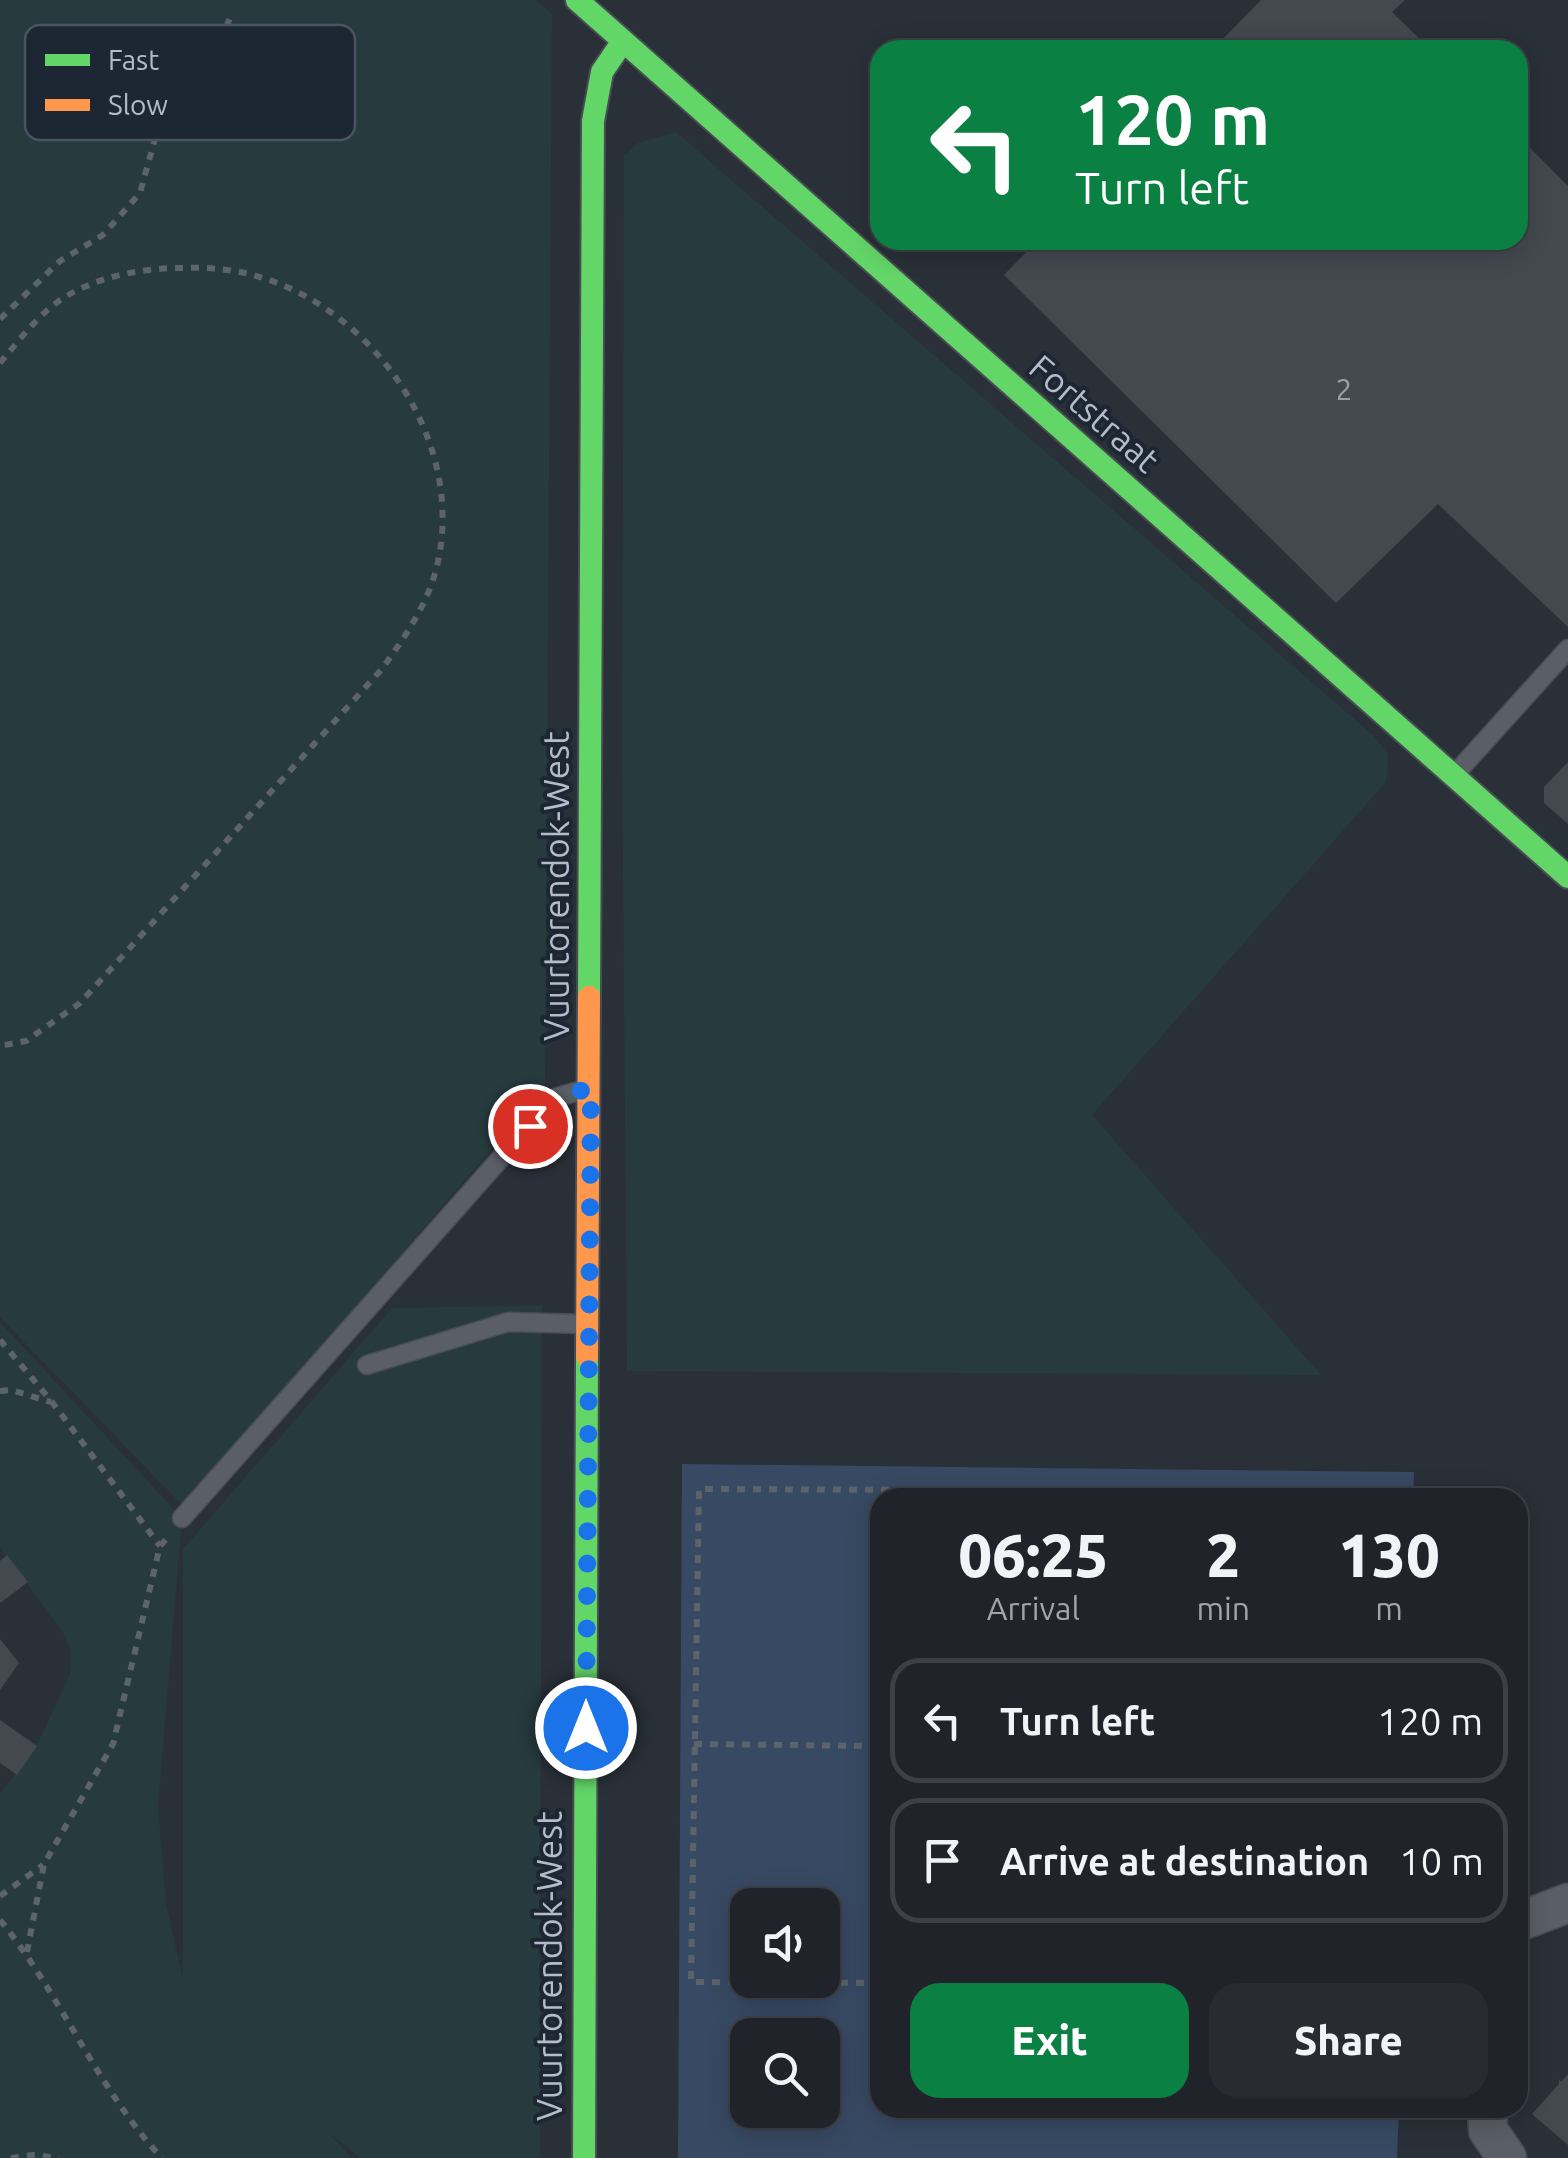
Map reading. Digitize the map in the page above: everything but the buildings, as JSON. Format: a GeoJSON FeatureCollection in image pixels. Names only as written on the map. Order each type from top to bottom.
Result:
{"type":"FeatureCollection","features":[{"type":"Feature","properties":{"kind":"street","name":"Fortstraat"},"geometry":{"type":"LineString","coordinates":[[577,0],[1568,877]]}},
{"type":"Feature","properties":{"kind":"street","name":"Vuurtorendok-West"},"geometry":{"type":"LineString","coordinates":[[584,2158],[593,121],[602,72],[623,41]]}},
{"type":"Feature","properties":{"kind":"street"},"geometry":{"type":"LineString","coordinates":[[1528,1918],[1568,1903]]}},
{"type":"Feature","properties":{"kind":"street"},"geometry":{"type":"LineString","coordinates":[[1487,2118],[1488,2130],[1506,2158]]}},
{"type":"Feature","properties":{"kind":"lane"},"geometry":{"type":"LineString","coordinates":[[1453,776],[1568,649]]}},
{"type":"Feature","properties":{"kind":"lane"},"geometry":{"type":"LineString","coordinates":[[182,1518],[554,1098],[591,1088]]}},
{"type":"Feature","properties":{"kind":"lane"},"geometry":{"type":"LineString","coordinates":[[367,1365],[508,1322],[588,1324]]}},
{"type":"Feature","properties":{"kind":"path"},"geometry":{"type":"LineString","coordinates":[[227,25],[231,15]]}},
{"type":"Feature","properties":{"kind":"path"},"geometry":{"type":"LineString","coordinates":[[0,319],[60,262],[103,235],[140,193],[155,140]]}},
{"type":"Feature","properties":{"kind":"path"},"geometry":{"type":"LineString","coordinates":[[0,363],[53,305],[94,284],[153,268],[209,267],[262,278],[307,297],[347,324],[383,359],[414,408],[435,455],[444,510],[436,570],[414,626],[382,669],[80,1003],[26,1041],[0,1046]]}},
{"type":"Feature","properties":{"kind":"path"},"geometry":{"type":"LineString","coordinates":[[0,1340],[52,1402],[160,1546]]}},
{"type":"Feature","properties":{"kind":"path"},"geometry":{"type":"LineString","coordinates":[[0,1391],[11,1390],[52,1402]]}},
{"type":"Feature","properties":{"kind":"path"},"geometry":{"type":"LineString","coordinates":[[870,1490],[698,1489],[691,1982],[870,1983]]}},
{"type":"Feature","properties":{"kind":"path"},"geometry":{"type":"LineString","coordinates":[[27,1952],[44,1864],[113,1744],[160,1546],[182,1518]]}},
{"type":"Feature","properties":{"kind":"path"},"geometry":{"type":"LineString","coordinates":[[694,1744],[870,1746]]}},
{"type":"Feature","properties":{"kind":"path"},"geometry":{"type":"LineString","coordinates":[[0,1896],[44,1864]]}},
{"type":"Feature","properties":{"kind":"path"},"geometry":{"type":"LineString","coordinates":[[0,1920],[27,1952],[116,2096],[162,2158]]}},
{"type":"Feature","properties":{"kind":"path"},"geometry":{"type":"LineString","coordinates":[[11,2158],[59,2158]]}},
{"type":"Feature","properties":{"kind":"green space"},"geometry":{"type":"Polygon","coordinates":[[[0,0],[536,0],[552,14],[545,1087],[184,1507],[0,1317],[0,0]]]}},
{"type":"Feature","properties":{"kind":"green space"},"geometry":{"type":"Polygon","coordinates":[[[676,132],[1373,735],[1388,754],[1386,782],[1092,1115],[1321,1375],[627,1371],[622,750],[624,156],[638,143],[676,132]]]}},
{"type":"Feature","properties":{"kind":"green space"},"geometry":{"type":"Polygon","coordinates":[[[542,1305],[540,2158],[360,2158],[329,2133],[352,2158],[0,2158],[0,1794],[37,1745],[70,1674],[71,1652],[62,1631],[0,1547],[0,1322],[182,1518],[158,1806],[166,1903],[183,1980],[183,1549],[392,1308],[542,1305]]]}},
{"type":"Feature","properties":{"kind":"water"},"geometry":{"type":"Polygon","coordinates":[[[682,1464],[1414,1472],[1413,1488],[870,1488],[870,2118],[1399,2118],[1397,2158],[678,2158],[682,1464]]]}},
{"type":"Feature","properties":{"kind":"traffic: fast"},"geometry":{"type":"LineString","coordinates":[[577,0],[1568,877]]}},
{"type":"Feature","properties":{"kind":"traffic: fast"},"geometry":{"type":"LineString","coordinates":[[589,997],[593,121],[602,72],[623,41]]}},
{"type":"Feature","properties":{"kind":"traffic: fast"},"geometry":{"type":"LineString","coordinates":[[584,2158],[587,1356]]}},
{"type":"Feature","properties":{"kind":"traffic: slow"},"geometry":{"type":"LineString","coordinates":[[587,1356],[589,997]]}},
{"type":"Feature","properties":{"kind":"route"},"geometry":{"type":"LineString","coordinates":[[530,1126],[554,1098],[591,1088],[586,1728]]}}]}
